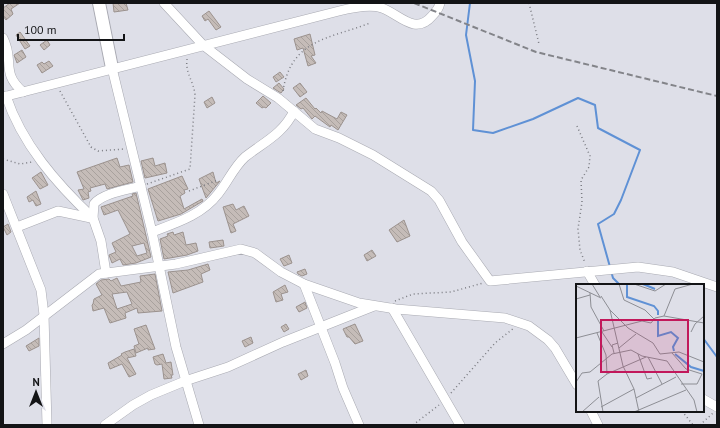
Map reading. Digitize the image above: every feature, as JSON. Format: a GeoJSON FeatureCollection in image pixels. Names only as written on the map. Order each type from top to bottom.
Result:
{"type":"FeatureCollection","features":[{"type":"Feature","properties":{"kind":"street"},"geometry":{"type":"LineString","coordinates":[[99,3],[112,68],[152,232],[176,347],[185,381],[200,425]]}},
{"type":"Feature","properties":{"kind":"street"},"geometry":{"type":"LineString","coordinates":[[164,3],[203,45],[247,79],[273,94],[315,129],[339,138],[373,155],[431,191],[439,200],[462,242],[490,281],[587,270],[648,267],[684,276],[717,288]]}},
{"type":"Feature","properties":{"kind":"street"},"geometry":{"type":"LineString","coordinates":[[93,218],[56,181],[42,162],[17,124],[4,96],[355,8],[382,8],[408,23],[418,24],[430,18],[439,8],[440,3]]}},
{"type":"Feature","properties":{"kind":"street"},"geometry":{"type":"LineString","coordinates":[[3,38],[8,50],[10,77],[16,86],[24,92]]}},
{"type":"Feature","properties":{"kind":"street"},"geometry":{"type":"LineString","coordinates":[[152,232],[176,224],[206,208],[219,194],[229,176],[245,157],[285,127],[294,111]]}},
{"type":"Feature","properties":{"kind":"street"},"geometry":{"type":"LineString","coordinates":[[106,273],[101,241],[93,218],[93,206],[98,200],[141,186]]}},
{"type":"Feature","properties":{"kind":"street"},"geometry":{"type":"LineString","coordinates":[[3,194],[41,290],[44,315],[47,425]]}},
{"type":"Feature","properties":{"kind":"street"},"geometry":{"type":"LineString","coordinates":[[17,227],[58,211],[93,218]]}},
{"type":"Feature","properties":{"kind":"street"},"geometry":{"type":"LineString","coordinates":[[3,344],[26,330],[93,277],[106,273],[176,264],[234,249],[247,250],[255,253],[281,272],[304,284],[344,299],[388,308],[505,318],[522,323],[538,332],[552,344],[576,383]]}},
{"type":"Feature","properties":{"kind":"street"},"geometry":{"type":"LineString","coordinates":[[587,270],[594,284]]}},
{"type":"Feature","properties":{"kind":"street"},"geometry":{"type":"LineString","coordinates":[[304,284],[335,363],[343,388],[359,425]]}},
{"type":"Feature","properties":{"kind":"street"},"geometry":{"type":"LineString","coordinates":[[104,425],[142,400],[185,381],[228,367],[283,342],[374,306]]}},
{"type":"Feature","properties":{"kind":"street"},"geometry":{"type":"LineString","coordinates":[[388,308],[460,425]]}},
{"type":"Feature","properties":{"kind":"street"},"geometry":{"type":"LineString","coordinates":[[704,400],[717,408]]}},
{"type":"Feature","properties":{"kind":"street"},"geometry":{"type":"LineString","coordinates":[[592,412],[598,425]]}},
{"type":"Feature","properties":{"kind":"path"},"geometry":{"type":"LineString","coordinates":[[529,3],[539,44]]}},
{"type":"Feature","properties":{"kind":"path"},"geometry":{"type":"LineString","coordinates":[[283,103],[284,83],[291,66],[301,51],[322,40],[370,23]]}},
{"type":"Feature","properties":{"kind":"path"},"geometry":{"type":"LineString","coordinates":[[141,186],[190,170],[195,95],[194,87],[186,69],[188,49]]}},
{"type":"Feature","properties":{"kind":"path"},"geometry":{"type":"LineString","coordinates":[[56,84],[90,147],[98,151],[131,148]]}},
{"type":"Feature","properties":{"kind":"path"},"geometry":{"type":"LineString","coordinates":[[577,126],[590,156],[589,167],[582,180],[582,202],[578,229],[580,250],[587,270]]}},
{"type":"Feature","properties":{"kind":"path"},"geometry":{"type":"LineString","coordinates":[[3,159],[20,164],[37,161],[42,162]]}},
{"type":"Feature","properties":{"kind":"path"},"geometry":{"type":"LineString","coordinates":[[189,191],[229,176]]}},
{"type":"Feature","properties":{"kind":"path"},"geometry":{"type":"LineString","coordinates":[[388,308],[413,294],[450,292],[490,281]]}},
{"type":"Feature","properties":{"kind":"path"},"geometry":{"type":"LineString","coordinates":[[413,425],[446,400],[495,343],[522,323]]}},
{"type":"Feature","properties":{"kind":"path"},"geometry":{"type":"LineString","coordinates":[[700,425],[717,408]]}},
{"type":"Feature","properties":{"kind":"path"},"geometry":{"type":"LineString","coordinates":[[683,412],[693,425]]}},
{"type":"Feature","properties":{"kind":"building"},"geometry":{"type":"Polygon","coordinates":[[[10,3],[20,3],[11,9],[13,14],[6,20],[3,16],[3,8],[10,3]]]}},
{"type":"Feature","properties":{"kind":"building"},"geometry":{"type":"Polygon","coordinates":[[[113,3],[126,3],[128,10],[114,12],[113,3]]]}},
{"type":"Feature","properties":{"kind":"building"},"geometry":{"type":"Polygon","coordinates":[[[209,11],[221,27],[216,30],[208,19],[205,21],[202,16],[209,11]]]}},
{"type":"Feature","properties":{"kind":"building"},"geometry":{"type":"Polygon","coordinates":[[[20,32],[30,46],[25,49],[16,35],[20,32]]]}},
{"type":"Feature","properties":{"kind":"building"},"geometry":{"type":"Polygon","coordinates":[[[310,34],[315,55],[311,56],[316,63],[308,66],[303,48],[297,50],[294,39],[310,34]]]}},
{"type":"Feature","properties":{"kind":"building"},"geometry":{"type":"Polygon","coordinates":[[[47,40],[50,45],[44,50],[40,45],[47,40]]]}},
{"type":"Feature","properties":{"kind":"building"},"geometry":{"type":"Polygon","coordinates":[[[22,50],[26,57],[17,63],[14,55],[22,50]]]}},
{"type":"Feature","properties":{"kind":"building"},"geometry":{"type":"Polygon","coordinates":[[[49,61],[53,66],[42,73],[37,65],[42,62],[44,64],[49,61]]]}},
{"type":"Feature","properties":{"kind":"building"},"geometry":{"type":"Polygon","coordinates":[[[280,72],[284,77],[276,82],[273,77],[280,72]]]}},
{"type":"Feature","properties":{"kind":"building"},"geometry":{"type":"Polygon","coordinates":[[[279,83],[284,89],[281,93],[273,88],[279,83]]]}},
{"type":"Feature","properties":{"kind":"building"},"geometry":{"type":"Polygon","coordinates":[[[300,83],[307,92],[300,97],[293,88],[300,83]]]}},
{"type":"Feature","properties":{"kind":"building"},"geometry":{"type":"Polygon","coordinates":[[[263,96],[271,103],[266,108],[262,108],[256,103],[263,96]]]}},
{"type":"Feature","properties":{"kind":"building"},"geometry":{"type":"Polygon","coordinates":[[[212,97],[215,103],[207,108],[204,102],[212,97]]]}},
{"type":"Feature","properties":{"kind":"building"},"geometry":{"type":"Polygon","coordinates":[[[306,98],[315,109],[316,108],[321,113],[322,111],[337,119],[341,112],[347,115],[338,130],[331,125],[330,127],[315,116],[312,119],[303,108],[301,109],[296,105],[306,98]]]}},
{"type":"Feature","properties":{"kind":"building"},"geometry":{"type":"Polygon","coordinates":[[[117,158],[120,167],[129,165],[133,182],[107,189],[105,184],[90,188],[91,191],[88,192],[89,198],[83,200],[78,190],[84,189],[77,172],[117,158]]]}},
{"type":"Feature","properties":{"kind":"building"},"geometry":{"type":"Polygon","coordinates":[[[153,158],[155,166],[165,163],[167,173],[145,178],[141,161],[153,158]]]}},
{"type":"Feature","properties":{"kind":"building"},"geometry":{"type":"Polygon","coordinates":[[[41,172],[48,185],[40,189],[32,178],[41,172]]]}},
{"type":"Feature","properties":{"kind":"building"},"geometry":{"type":"Polygon","coordinates":[[[213,172],[216,183],[220,181],[206,198],[199,179],[213,172]]]}},
{"type":"Feature","properties":{"kind":"building"},"geometry":{"type":"Polygon","coordinates":[[[182,176],[188,189],[184,190],[185,193],[180,196],[184,209],[202,199],[203,201],[181,214],[158,221],[148,189],[182,176]]]}},
{"type":"Feature","properties":{"kind":"building"},"geometry":{"type":"Polygon","coordinates":[[[36,191],[41,204],[36,206],[33,200],[29,202],[27,197],[36,191]]]}},
{"type":"Feature","properties":{"kind":"building"},"geometry":{"type":"Polygon","coordinates":[[[136,193],[151,257],[136,263],[123,265],[120,259],[112,263],[109,255],[116,252],[112,243],[130,234],[118,210],[104,215],[101,207],[133,196],[132,194],[136,193]],[[144,243],[132,246],[137,256],[147,253],[144,243]]]}},
{"type":"Feature","properties":{"kind":"building"},"geometry":{"type":"Polygon","coordinates":[[[233,204],[236,210],[244,206],[249,216],[233,224],[236,231],[231,233],[223,207],[233,204]]]}},
{"type":"Feature","properties":{"kind":"building"},"geometry":{"type":"Polygon","coordinates":[[[404,220],[410,236],[397,242],[389,230],[404,220]]]}},
{"type":"Feature","properties":{"kind":"building"},"geometry":{"type":"Polygon","coordinates":[[[8,224],[11,232],[7,235],[3,227],[8,224]]]}},
{"type":"Feature","properties":{"kind":"building"},"geometry":{"type":"Polygon","coordinates":[[[173,232],[174,235],[183,232],[186,245],[196,243],[198,251],[187,255],[164,259],[160,239],[173,232]]]}},
{"type":"Feature","properties":{"kind":"building"},"geometry":{"type":"Polygon","coordinates":[[[223,240],[224,246],[210,248],[209,242],[223,240]]]}},
{"type":"Feature","properties":{"kind":"building"},"geometry":{"type":"Polygon","coordinates":[[[372,250],[376,256],[367,261],[364,255],[372,250]]]}},
{"type":"Feature","properties":{"kind":"building"},"geometry":{"type":"Polygon","coordinates":[[[289,255],[292,263],[284,266],[280,259],[289,255]]]}},
{"type":"Feature","properties":{"kind":"building"},"geometry":{"type":"Polygon","coordinates":[[[208,264],[210,270],[201,274],[203,282],[173,293],[168,272],[188,270],[208,264]]]}},
{"type":"Feature","properties":{"kind":"building"},"geometry":{"type":"Polygon","coordinates":[[[305,269],[307,274],[302,276],[298,274],[297,272],[305,269]]]}},
{"type":"Feature","properties":{"kind":"building"},"geometry":{"type":"Polygon","coordinates":[[[155,274],[162,311],[138,313],[137,308],[125,313],[126,318],[110,323],[104,308],[93,311],[92,305],[94,299],[102,295],[96,284],[101,280],[109,279],[111,281],[117,278],[121,286],[141,282],[140,276],[155,274]],[[127,292],[112,294],[117,309],[132,304],[127,292]]]}},
{"type":"Feature","properties":{"kind":"building"},"geometry":{"type":"Polygon","coordinates":[[[285,285],[288,292],[281,294],[283,300],[276,302],[273,292],[285,285]]]}},
{"type":"Feature","properties":{"kind":"building"},"geometry":{"type":"Polygon","coordinates":[[[305,302],[307,308],[299,312],[296,307],[305,302]]]}},
{"type":"Feature","properties":{"kind":"building"},"geometry":{"type":"Polygon","coordinates":[[[286,324],[289,329],[284,332],[281,327],[286,324]]]}},
{"type":"Feature","properties":{"kind":"building"},"geometry":{"type":"Polygon","coordinates":[[[355,324],[363,341],[355,344],[349,337],[347,337],[343,329],[355,324]]]}},
{"type":"Feature","properties":{"kind":"building"},"geometry":{"type":"Polygon","coordinates":[[[146,325],[155,349],[148,350],[148,348],[136,353],[134,346],[139,344],[134,329],[146,325]]]}},
{"type":"Feature","properties":{"kind":"building"},"geometry":{"type":"Polygon","coordinates":[[[251,337],[253,343],[245,347],[242,341],[251,337]]]}},
{"type":"Feature","properties":{"kind":"building"},"geometry":{"type":"Polygon","coordinates":[[[39,338],[39,346],[29,351],[26,346],[39,338]]]}},
{"type":"Feature","properties":{"kind":"building"},"geometry":{"type":"Polygon","coordinates":[[[134,349],[136,356],[127,358],[136,374],[129,377],[122,364],[110,369],[108,363],[122,355],[121,354],[134,349]]]}},
{"type":"Feature","properties":{"kind":"building"},"geometry":{"type":"Polygon","coordinates":[[[163,354],[166,363],[171,362],[172,378],[164,379],[162,364],[155,364],[153,357],[163,354]]]}},
{"type":"Feature","properties":{"kind":"building"},"geometry":{"type":"Polygon","coordinates":[[[306,370],[308,376],[301,380],[298,374],[306,370]]]}},
{"type":"Feature","properties":{"kind":"waterway"},"geometry":{"type":"LineString","coordinates":[[470,3],[466,35],[475,81],[473,130],[493,133],[533,119],[578,98],[595,105],[598,128],[640,150],[621,200],[614,214],[598,224],[610,267]]}},
{"type":"Feature","properties":{"kind":"waterway"},"geometry":{"type":"LineString","coordinates":[[611,271],[613,278],[619,284]]}},
{"type":"Feature","properties":{"kind":"waterway"},"geometry":{"type":"LineString","coordinates":[[704,339],[717,357]]}},
{"type":"Feature","properties":{"kind":"railway"},"geometry":{"type":"LineString","coordinates":[[414,3],[536,52],[717,96]]}}]}
